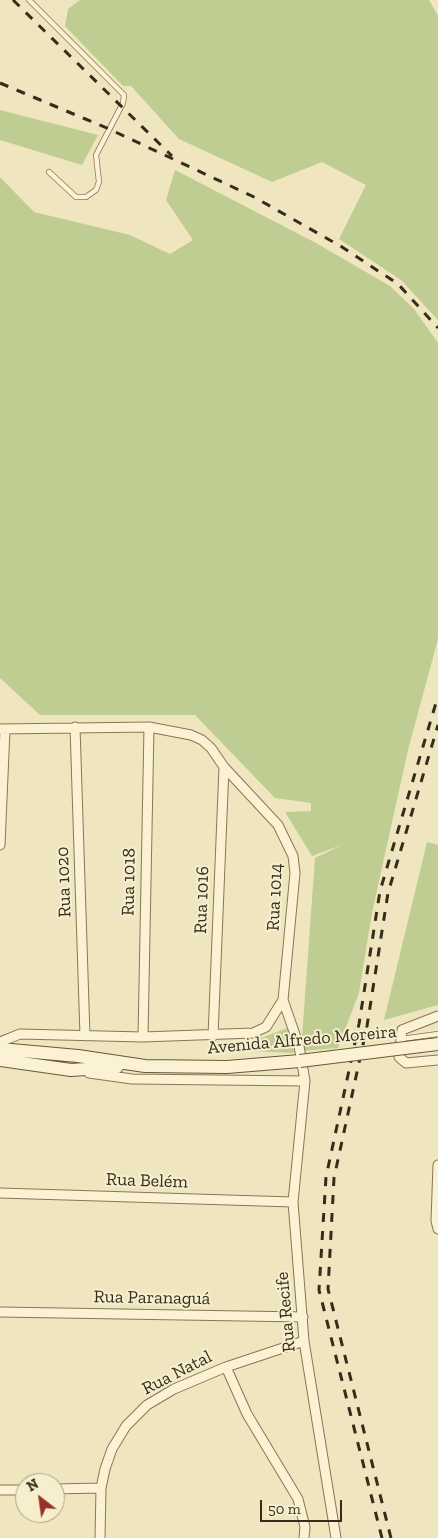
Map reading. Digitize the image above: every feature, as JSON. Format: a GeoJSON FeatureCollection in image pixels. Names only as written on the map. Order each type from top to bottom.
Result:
{"type":"FeatureCollection","features":[{"type":"Feature","properties":{"kind":"street","name":"Rua 1014"},"geometry":{"type":"LineString","coordinates":[[2,730],[75,727],[148,728],[192,735],[202,740],[278,826],[293,856],[295,873],[283,1000],[299,1046],[304,1081]]}},
{"type":"Feature","properties":{"kind":"street","name":"Rua 1020"},"geometry":{"type":"LineString","coordinates":[[75,727],[85,1036]]}},
{"type":"Feature","properties":{"kind":"street","name":"Rua 1018"},"geometry":{"type":"LineString","coordinates":[[143,1037],[148,728]]}},
{"type":"Feature","properties":{"kind":"street"},"geometry":{"type":"LineString","coordinates":[[0,844],[2,730]]}},
{"type":"Feature","properties":{"kind":"street","name":"Rua 1016"},"geometry":{"type":"LineString","coordinates":[[213,1036],[224,766]]}},
{"type":"Feature","properties":{"kind":"street","name":"Avenida Alfredo Moreira"},"geometry":{"type":"LineString","coordinates":[[0,1042],[20,1034],[143,1037],[213,1036],[253,1033],[266,1028],[283,1000]]}},
{"type":"Feature","properties":{"kind":"street"},"geometry":{"type":"LineString","coordinates":[[437,1017],[404,1028],[399,1057],[403,1062],[438,1060]]}},
{"type":"Feature","properties":{"kind":"street","name":"Avenida Alfredo Moreira"},"geometry":{"type":"LineString","coordinates":[[72,1070],[142,1066],[227,1067],[262,1065],[438,1044]]}},
{"type":"Feature","properties":{"kind":"street","name":"Avenida Alfredo Moreira"},"geometry":{"type":"LineString","coordinates":[[0,1049],[78,1056],[142,1066]]}},
{"type":"Feature","properties":{"kind":"street","name":"Avenida Alfredo Moreira"},"geometry":{"type":"LineString","coordinates":[[0,1060],[132,1079],[304,1081]]}},
{"type":"Feature","properties":{"kind":"street","name":"Rua Recife"},"geometry":{"type":"LineString","coordinates":[[304,1081],[293,1202],[304,1341],[336,1538]]}},
{"type":"Feature","properties":{"kind":"street"},"geometry":{"type":"LineString","coordinates":[[437,1225],[438,1166]]}},
{"type":"Feature","properties":{"kind":"street","name":"Rua Belém"},"geometry":{"type":"LineString","coordinates":[[0,1193],[293,1202]]}},
{"type":"Feature","properties":{"kind":"street","name":"Rua Paranaguá"},"geometry":{"type":"LineString","coordinates":[[0,1312],[303,1317]]}},
{"type":"Feature","properties":{"kind":"street","name":"Rua Natal"},"geometry":{"type":"LineString","coordinates":[[100,1538],[101,1488],[110,1456],[126,1426],[147,1405],[160,1397],[226,1367],[304,1341]]}},
{"type":"Feature","properties":{"kind":"street"},"geometry":{"type":"LineString","coordinates":[[226,1367],[247,1414],[298,1499],[305,1527],[304,1538]]}},
{"type":"Feature","properties":{"kind":"street"},"geometry":{"type":"LineString","coordinates":[[65,1489],[101,1488]]}},
{"type":"Feature","properties":{"kind":"street"},"geometry":{"type":"LineString","coordinates":[[0,1490],[15,1490]]}},
{"type":"Feature","properties":{"kind":"lane"},"geometry":{"type":"LineString","coordinates":[[29,0],[124,95],[123,103],[96,155],[99,182],[96,190],[86,197],[76,196],[49,172]]}},
{"type":"Feature","properties":{"kind":"lane"},"geometry":{"type":"LineString","coordinates":[[401,1039],[438,1034]]}},
{"type":"Feature","properties":{"kind":"green space"},"geometry":{"type":"Polygon","coordinates":[[[80,0],[429,0],[438,16],[438,320],[401,280],[339,239],[366,185],[322,162],[272,182],[179,139],[131,86],[123,86],[65,26],[68,9],[80,0]]]}},
{"type":"Feature","properties":{"kind":"green space"},"geometry":{"type":"Polygon","coordinates":[[[0,110],[98,135],[82,165],[0,140],[0,110]]]}},
{"type":"Feature","properties":{"kind":"green space"},"geometry":{"type":"Polygon","coordinates":[[[175,170],[316,243],[390,286],[414,309],[438,343],[438,639],[408,750],[372,913],[359,993],[338,1048],[301,1051],[315,858],[342,845],[312,856],[285,812],[311,811],[311,803],[275,798],[195,715],[40,715],[0,678],[0,177],[34,212],[130,235],[170,254],[193,240],[166,200],[175,170]]]}},
{"type":"Feature","properties":{"kind":"green space"},"geometry":{"type":"Polygon","coordinates":[[[427,842],[438,845],[438,1005],[384,1020],[427,842]]]}},
{"type":"Feature","properties":{"kind":"green space"},"geometry":{"type":"Polygon","coordinates":[[[290,1027],[294,1053],[230,1050],[290,1027]]]}},
{"type":"Feature","properties":{"kind":"railway"},"geometry":{"type":"LineString","coordinates":[[13,0],[172,156]]}},
{"type":"Feature","properties":{"kind":"railway"},"geometry":{"type":"LineString","coordinates":[[0,83],[109,129],[254,197],[342,247],[398,284],[438,328]]}},
{"type":"Feature","properties":{"kind":"railway"},"geometry":{"type":"LineString","coordinates":[[382,1538],[319,1290],[326,1177],[359,1024],[380,891],[438,696]]}},
{"type":"Feature","properties":{"kind":"railway"},"geometry":{"type":"LineString","coordinates":[[391,1538],[328,1289],[334,1178],[367,1026],[388,893],[438,725]]}}]}
